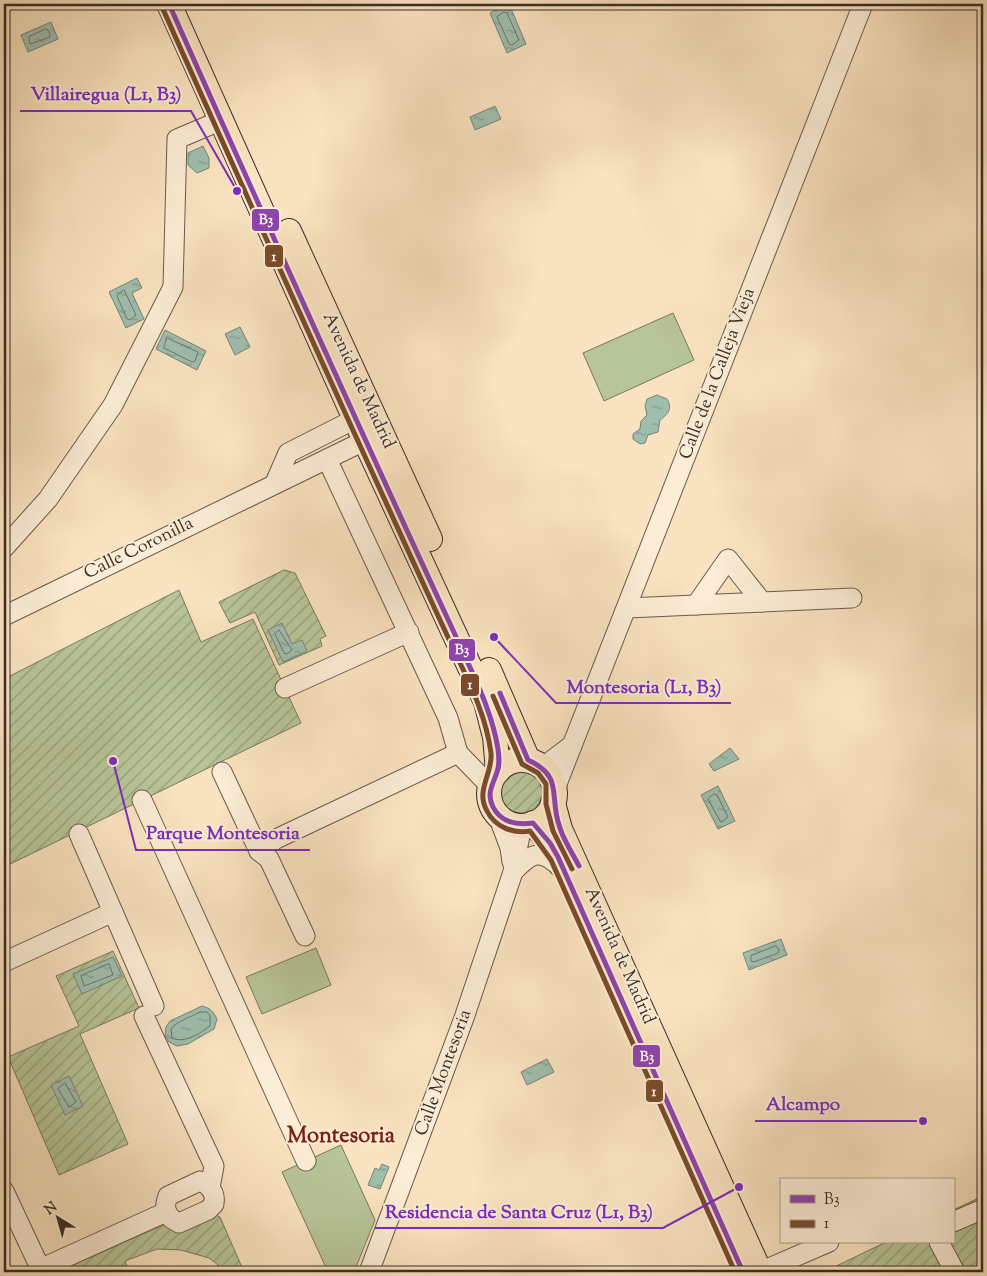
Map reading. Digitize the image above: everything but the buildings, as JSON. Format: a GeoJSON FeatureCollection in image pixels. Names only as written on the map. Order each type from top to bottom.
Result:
{"type":"FeatureCollection","features":[{"type":"Feature","properties":{"kind":"main road","name":"Avenida de Madrid"},"geometry":{"type":"LineString","coordinates":[[169,4],[355,419],[486,702],[495,737],[494,778]]}},
{"type":"Feature","properties":{"kind":"main road","name":"Avenida de Madrid"},"geometry":{"type":"LineString","coordinates":[[185,4],[535,764]]}},
{"type":"Feature","properties":{"kind":"main road"},"geometry":{"type":"LineString","coordinates":[[506,764],[535,764],[553,781],[554,796],[542,819],[528,824],[504,820],[492,805],[494,778],[506,764]]}},
{"type":"Feature","properties":{"kind":"main road","name":"Avenida de Madrid"},"geometry":{"type":"LineString","coordinates":[[554,796],[560,829],[760,1272]]}},
{"type":"Feature","properties":{"kind":"main road","name":"Avenida de Madrid"},"geometry":{"type":"LineString","coordinates":[[528,824],[550,843],[743,1272]]}},
{"type":"Feature","properties":{"kind":"street","name":"Calle de la Calleja Vieja"},"geometry":{"type":"LineString","coordinates":[[573,745],[863,4]]}},
{"type":"Feature","properties":{"kind":"street"},"geometry":{"type":"LineString","coordinates":[[4,548],[48,499],[113,405],[173,287],[177,139],[222,120]]}},
{"type":"Feature","properties":{"kind":"street"},"geometry":{"type":"LineString","coordinates":[[275,483],[288,453],[355,419]]}},
{"type":"Feature","properties":{"kind":"street","name":"Calle Coronilla"},"geometry":{"type":"LineString","coordinates":[[4,616],[366,440]]}},
{"type":"Feature","properties":{"kind":"street"},"geometry":{"type":"LineString","coordinates":[[327,459],[448,718],[458,752],[494,778]]}},
{"type":"Feature","properties":{"kind":"street"},"geometry":{"type":"LineString","coordinates":[[696,605],[728,559],[762,602]]}},
{"type":"Feature","properties":{"kind":"street"},"geometry":{"type":"LineString","coordinates":[[627,608],[852,598]]}},
{"type":"Feature","properties":{"kind":"street"},"geometry":{"type":"LineString","coordinates":[[285,688],[409,632]]}},
{"type":"Feature","properties":{"kind":"street"},"geometry":{"type":"LineString","coordinates":[[535,764],[573,745]]}},
{"type":"Feature","properties":{"kind":"street"},"geometry":{"type":"LineString","coordinates":[[554,796],[573,745]]}},
{"type":"Feature","properties":{"kind":"street"},"geometry":{"type":"LineString","coordinates":[[259,850],[276,839],[458,752]]}},
{"type":"Feature","properties":{"kind":"street"},"geometry":{"type":"LineString","coordinates":[[222,772],[259,850],[269,859],[305,936]]}},
{"type":"Feature","properties":{"kind":"street"},"geometry":{"type":"LineString","coordinates":[[142,800],[306,1161]]}},
{"type":"Feature","properties":{"kind":"street","name":"Calle Montesoria"},"geometry":{"type":"LineString","coordinates":[[497,813],[510,848],[513,872]]}},
{"type":"Feature","properties":{"kind":"street","name":"Calle Montesoria"},"geometry":{"type":"LineString","coordinates":[[370,1272],[464,1018],[528,824]]}},
{"type":"Feature","properties":{"kind":"street"},"geometry":{"type":"LineString","coordinates":[[79,834],[113,912],[149,1011],[214,1166],[210,1188]]}},
{"type":"Feature","properties":{"kind":"street"},"geometry":{"type":"LineString","coordinates":[[513,872],[526,858],[536,854],[546,856],[562,869]]}},
{"type":"Feature","properties":{"kind":"street"},"geometry":{"type":"LineString","coordinates":[[4,962],[113,912]]}},
{"type":"Feature","properties":{"kind":"street"},"geometry":{"type":"LineString","coordinates":[[200,1182],[210,1188],[215,1199],[214,1204],[208,1210],[179,1223],[172,1220],[166,1212],[165,1204],[168,1196],[200,1182]]}},
{"type":"Feature","properties":{"kind":"street"},"geometry":{"type":"LineString","coordinates":[[4,1191],[41,1270],[166,1212]]}},
{"type":"Feature","properties":{"kind":"street"},"geometry":{"type":"LineString","coordinates":[[954,1222],[983,1209]]}},
{"type":"Feature","properties":{"kind":"street"},"geometry":{"type":"LineString","coordinates":[[760,1272],[824,1244]]}},
{"type":"Feature","properties":{"kind":"street"},"geometry":{"type":"LineString","coordinates":[[940,1244],[955,1272]]}},
{"type":"Feature","properties":{"kind":"green space"},"geometry":{"type":"Polygon","coordinates":[[[673,313],[694,360],[604,401],[583,353],[673,313]]]}},
{"type":"Feature","properties":{"kind":"green space"},"geometry":{"type":"Polygon","coordinates":[[[284,570],[295,573],[326,636],[320,639],[322,646],[279,665],[255,612],[230,623],[219,602],[284,570]]]}},
{"type":"Feature","properties":{"kind":"green space"},"geometry":{"type":"Polygon","coordinates":[[[179,590],[201,642],[253,619],[301,723],[4,867],[4,679],[179,590]]]}},
{"type":"Feature","properties":{"kind":"green space"},"geometry":{"type":"Polygon","coordinates":[[[517,771],[525,771],[536,777],[542,792],[536,807],[525,813],[517,813],[506,807],[500,796],[500,788],[506,777],[517,771]]]}},
{"type":"Feature","properties":{"kind":"green space"},"geometry":{"type":"Polygon","coordinates":[[[316,948],[331,985],[262,1014],[246,977],[316,948]]]}},
{"type":"Feature","properties":{"kind":"green space"},"geometry":{"type":"Polygon","coordinates":[[[113,951],[139,1008],[80,1034],[128,1144],[59,1175],[8,1057],[79,1026],[56,976],[113,951]]]}},
{"type":"Feature","properties":{"kind":"green space"},"geometry":{"type":"Polygon","coordinates":[[[341,1145],[375,1220],[354,1272],[328,1272],[282,1172],[341,1145]]]}},
{"type":"Feature","properties":{"kind":"green space"},"geometry":{"type":"Polygon","coordinates":[[[983,1196],[983,1272],[824,1272],[882,1244],[954,1244],[954,1210],[983,1196]]]}},
{"type":"Feature","properties":{"kind":"green space"},"geometry":{"type":"Polygon","coordinates":[[[213,1214],[220,1217],[244,1272],[227,1272],[209,1258],[181,1250],[157,1249],[125,1261],[129,1272],[96,1272],[93,1267],[80,1272],[57,1272],[161,1226],[213,1214]]]}},
{"type":"Feature","properties":{"kind":"water"},"geometry":{"type":"Polygon","coordinates":[[[509,4],[526,44],[507,53],[490,13],[509,4]]]}},
{"type":"Feature","properties":{"kind":"water"},"geometry":{"type":"Polygon","coordinates":[[[51,22],[58,39],[28,52],[21,35],[51,22]]]}},
{"type":"Feature","properties":{"kind":"water"},"geometry":{"type":"Polygon","coordinates":[[[495,106],[501,119],[475,130],[470,117],[495,106]]]}},
{"type":"Feature","properties":{"kind":"water"},"geometry":{"type":"Polygon","coordinates":[[[203,146],[209,158],[209,168],[197,173],[188,165],[188,153],[203,146]]]}},
{"type":"Feature","properties":{"kind":"water"},"geometry":{"type":"Polygon","coordinates":[[[137,278],[142,288],[132,293],[144,319],[126,328],[109,292],[137,278]]]}},
{"type":"Feature","properties":{"kind":"water"},"geometry":{"type":"Polygon","coordinates":[[[240,327],[250,347],[235,355],[225,334],[240,327]]]}},
{"type":"Feature","properties":{"kind":"water"},"geometry":{"type":"Polygon","coordinates":[[[165,330],[206,351],[197,370],[156,349],[165,330]]]}},
{"type":"Feature","properties":{"kind":"water"},"geometry":{"type":"Polygon","coordinates":[[[657,395],[667,399],[670,406],[669,411],[660,420],[658,432],[648,435],[645,443],[640,444],[633,439],[633,434],[640,429],[641,421],[647,415],[645,406],[647,399],[657,395]]]}},
{"type":"Feature","properties":{"kind":"water"},"geometry":{"type":"Polygon","coordinates":[[[282,623],[292,644],[302,640],[307,651],[283,662],[268,630],[282,623]]]}},
{"type":"Feature","properties":{"kind":"water"},"geometry":{"type":"Polygon","coordinates":[[[730,748],[739,759],[714,771],[709,764],[730,748]]]}},
{"type":"Feature","properties":{"kind":"water"},"geometry":{"type":"Polygon","coordinates":[[[718,786],[735,821],[718,829],[701,795],[718,786]]]}},
{"type":"Feature","properties":{"kind":"water"},"geometry":{"type":"Polygon","coordinates":[[[781,939],[787,955],[749,970],[743,953],[781,939]]]}},
{"type":"Feature","properties":{"kind":"water"},"geometry":{"type":"Polygon","coordinates":[[[113,957],[122,976],[82,994],[73,974],[113,957]]]}},
{"type":"Feature","properties":{"kind":"water"},"geometry":{"type":"Polygon","coordinates":[[[202,1006],[211,1010],[217,1019],[214,1029],[188,1044],[177,1046],[169,1042],[165,1036],[166,1027],[170,1021],[202,1006]]]}},
{"type":"Feature","properties":{"kind":"water"},"geometry":{"type":"Polygon","coordinates":[[[547,1059],[554,1072],[527,1085],[521,1072],[547,1059]]]}},
{"type":"Feature","properties":{"kind":"water"},"geometry":{"type":"Polygon","coordinates":[[[69,1076],[83,1106],[65,1115],[51,1085],[69,1076]]]}},
{"type":"Feature","properties":{"kind":"water"},"geometry":{"type":"Polygon","coordinates":[[[382,1164],[389,1167],[380,1189],[368,1185],[375,1168],[379,1170],[382,1164]]]}},
{"type":"Feature","properties":{"kind":"transit line","name":"B3"},"geometry":{"type":"LineString","coordinates":[[169,4],[312,323],[482,694],[495,735],[499,755],[499,767],[490,793],[493,807],[505,820],[522,824],[533,823],[550,843],[558,857],[743,1272]]}},
{"type":"Feature","properties":{"kind":"transit line","name":"1"},"geometry":{"type":"LineString","coordinates":[[162,7],[476,699],[489,739],[491,753],[490,768],[483,796],[487,811],[490,817],[505,828],[524,832],[530,831],[551,860],[735,1272]]}},
{"type":"Feature","properties":{"kind":"transit line","name":"B3"},"geometry":{"type":"LineString","coordinates":[[500,693],[528,760],[540,766],[547,773],[551,781],[560,828],[579,866]]}},
{"type":"Feature","properties":{"kind":"transit line","name":"1"},"geometry":{"type":"LineString","coordinates":[[493,696],[522,764],[538,773],[546,784],[546,804],[553,831],[572,869]]}},
{"type":"Feature","properties":{"kind":"place","name":"Villairegua (L1, B3)"},"geometry":{"type":"Point","coordinates":[237,191]}},
{"type":"Feature","properties":{"kind":"place","name":"Montesoria (L1, B3)"},"geometry":{"type":"Point","coordinates":[494,637]}},
{"type":"Feature","properties":{"kind":"place","name":"Parque Montesoria"},"geometry":{"type":"Point","coordinates":[113,761]}},
{"type":"Feature","properties":{"kind":"place","name":"Alcampo"},"geometry":{"type":"Point","coordinates":[923,1121]}},
{"type":"Feature","properties":{"kind":"place","name":"Residencia de Santa Cruz (L1, B3)"},"geometry":{"type":"Point","coordinates":[739,1187]}},
{"type":"Feature","properties":{"kind":"district","name":"Montesoria"},"geometry":{"type":"Point","coordinates":[341,1137]}}]}
